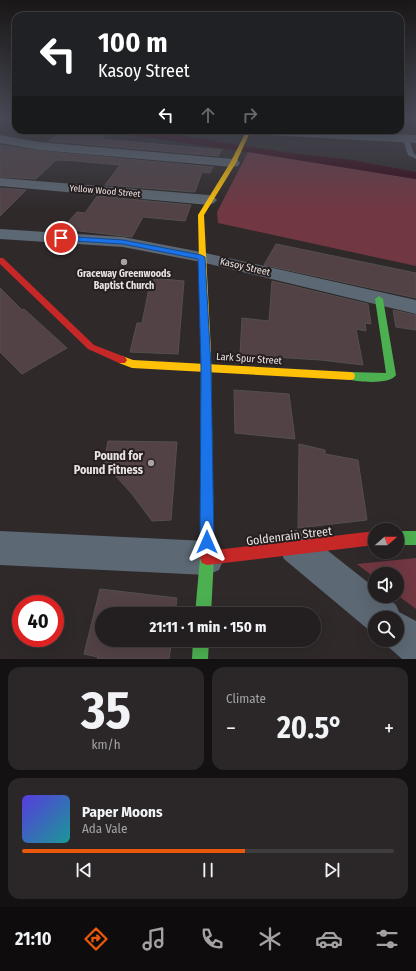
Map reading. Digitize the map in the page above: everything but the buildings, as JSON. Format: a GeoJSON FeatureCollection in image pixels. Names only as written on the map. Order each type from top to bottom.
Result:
{"type":"FeatureCollection","features":[{"type":"Feature","properties":{"kind":"street"},"geometry":{"type":"LineString","coordinates":[[84,149],[236,158]]}},
{"type":"Feature","properties":{"kind":"street"},"geometry":{"type":"LineString","coordinates":[[204,607],[207,558],[206,367],[201,257],[201,215],[236,158],[240,149]]}},
{"type":"Feature","properties":{"kind":"street","name":"Yellow Wood Street"},"geometry":{"type":"LineString","coordinates":[[0,182],[209,200]]}},
{"type":"Feature","properties":{"kind":"street","name":"Kasoy Street"},"geometry":{"type":"LineString","coordinates":[[0,234],[123,242],[201,257],[416,307]]}},
{"type":"Feature","properties":{"kind":"street","name":"Lark Spur Street"},"geometry":{"type":"LineString","coordinates":[[0,260],[91,347],[132,364],[385,378],[391,375],[379,299]]}},
{"type":"Feature","properties":{"kind":"street"},"geometry":{"type":"LineString","coordinates":[[404,538],[416,538]]}},
{"type":"Feature","properties":{"kind":"street","name":"Goldenrain Street"},"geometry":{"type":"LineString","coordinates":[[207,558],[368,539]]}},
{"type":"Feature","properties":{"kind":"street"},"geometry":{"type":"LineString","coordinates":[[296,547],[374,611]]}},
{"type":"Feature","properties":{"kind":"street"},"geometry":{"type":"LineString","coordinates":[[0,548],[207,558]]}},
{"type":"Feature","properties":{"kind":"street"},"geometry":{"type":"LineString","coordinates":[[404,636],[416,645]]}},
{"type":"Feature","properties":{"kind":"street"},"geometry":{"type":"LineString","coordinates":[[200,659],[201,647]]}},
{"type":"Feature","properties":{"kind":"lane"},"geometry":{"type":"LineString","coordinates":[[411,149],[411,155],[416,157]]}},
{"type":"Feature","properties":{"kind":"shaded area"},"geometry":{"type":"Polygon","coordinates":[[[225,149],[263,149],[352,160],[416,172],[416,179],[225,149]]]}},
{"type":"Feature","properties":{"kind":"shaded area"},"geometry":{"type":"Polygon","coordinates":[[[248,152],[416,179],[416,266],[218,223],[217,212],[248,152]]]}},
{"type":"Feature","properties":{"kind":"shaded area"},"geometry":{"type":"Polygon","coordinates":[[[416,558],[416,609],[404,600],[404,567],[368,567],[368,573],[357,564],[416,558]]]}},
{"type":"Feature","properties":{"kind":"traffic: fast"},"geometry":{"type":"LineString","coordinates":[[350,376],[385,378],[391,375],[379,299]]}},
{"type":"Feature","properties":{"kind":"traffic: fast"},"geometry":{"type":"LineString","coordinates":[[204,607],[207,558],[206,352]]}},
{"type":"Feature","properties":{"kind":"traffic: fast"},"geometry":{"type":"LineString","coordinates":[[404,538],[416,538]]}},
{"type":"Feature","properties":{"kind":"traffic: fast"},"geometry":{"type":"LineString","coordinates":[[200,659],[201,647]]}},
{"type":"Feature","properties":{"kind":"traffic: slow"},"geometry":{"type":"LineString","coordinates":[[206,352],[201,215],[233,163],[240,149]]}},
{"type":"Feature","properties":{"kind":"traffic: slow"},"geometry":{"type":"LineString","coordinates":[[122,360],[132,364],[350,376]]}},
{"type":"Feature","properties":{"kind":"traffic: jam"},"geometry":{"type":"LineString","coordinates":[[0,260],[91,347],[122,360]]}},
{"type":"Feature","properties":{"kind":"traffic: jam"},"geometry":{"type":"LineString","coordinates":[[207,558],[368,539]]}},
{"type":"Feature","properties":{"kind":"place","name":"Graceway Greenwoods Baptist Church"},"geometry":{"type":"Point","coordinates":[124,262]}},
{"type":"Feature","properties":{"kind":"place","name":"Pound for Pound Fitness"},"geometry":{"type":"Point","coordinates":[151,463]}},
{"type":"Feature","properties":{"kind":"route"},"geometry":{"type":"LineString","coordinates":[[61,238],[123,242],[201,257],[206,367],[207,542]]}}]}
